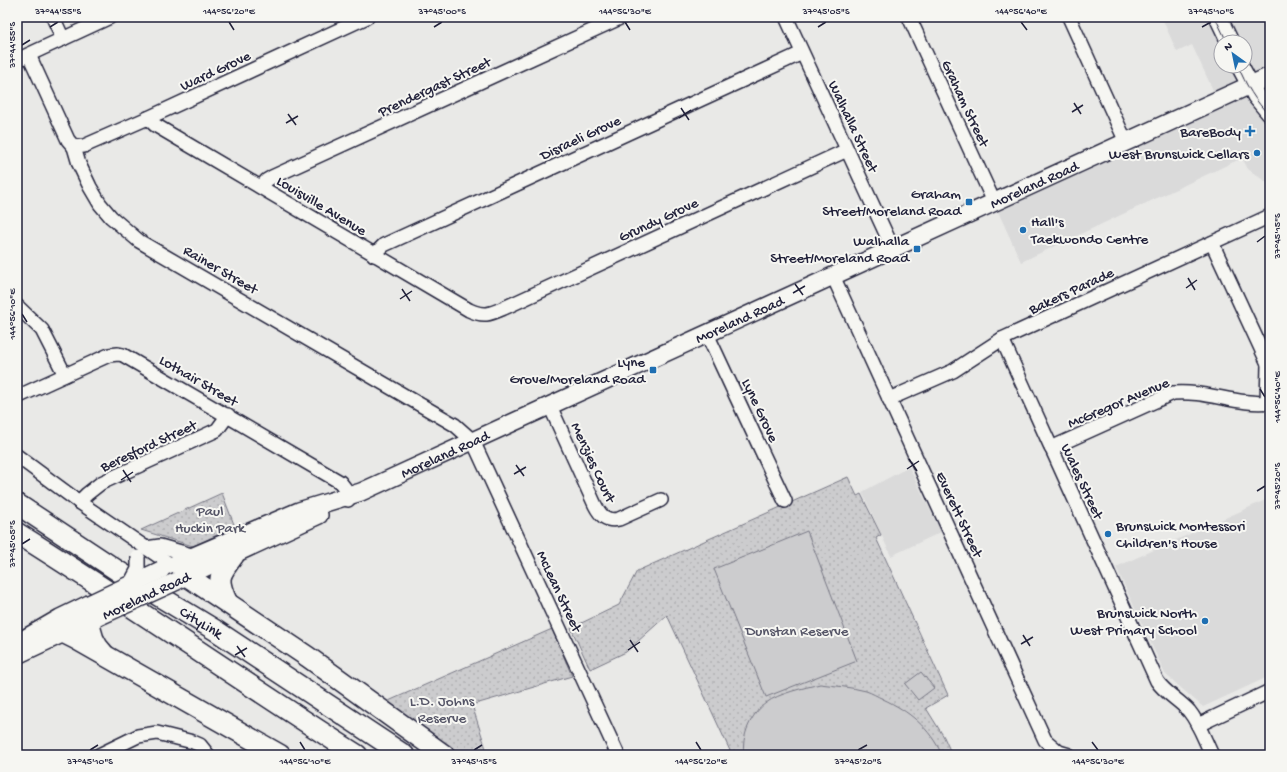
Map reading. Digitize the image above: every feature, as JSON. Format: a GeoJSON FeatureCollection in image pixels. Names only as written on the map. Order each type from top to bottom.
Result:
{"type":"FeatureCollection","features":[{"type":"Feature","properties":{"kind":"highway","name":"CityLink"},"geometry":{"type":"LineString","coordinates":[[17,504],[121,573],[215,630],[404,755]]}},
{"type":"Feature","properties":{"kind":"highway","name":"CityLink"},"geometry":{"type":"LineString","coordinates":[[17,533],[95,582],[179,639],[357,755]]}},
{"type":"Feature","properties":{"kind":"highway"},"geometry":{"type":"LineString","coordinates":[[227,602],[222,592],[220,577],[234,555]]}},
{"type":"Feature","properties":{"kind":"highway"},"geometry":{"type":"LineString","coordinates":[[174,573],[227,602],[308,657],[444,755]]}},
{"type":"Feature","properties":{"kind":"highway"},"geometry":{"type":"LineString","coordinates":[[93,613],[90,627],[93,640],[102,653],[117,662]]}},
{"type":"Feature","properties":{"kind":"highway"},"geometry":{"type":"LineString","coordinates":[[64,633],[280,755]]}},
{"type":"Feature","properties":{"kind":"main road"},"geometry":{"type":"LineString","coordinates":[[1218,17],[1226,34]]}},
{"type":"Feature","properties":{"kind":"main road"},"geometry":{"type":"LineString","coordinates":[[1244,74],[1260,102],[1270,113]]}},
{"type":"Feature","properties":{"kind":"main road","name":"Moreland Road"},"geometry":{"type":"LineString","coordinates":[[17,643],[67,615],[93,613],[106,595],[130,584],[174,573],[234,555],[353,496],[1270,76]]}},
{"type":"Feature","properties":{"kind":"main road","name":"Moreland Road"},"geometry":{"type":"LineString","coordinates":[[17,655],[64,633],[93,613],[174,573],[195,556],[299,511],[353,496]]}},
{"type":"Feature","properties":{"kind":"street"},"geometry":{"type":"LineString","coordinates":[[53,17],[63,39]]}},
{"type":"Feature","properties":{"kind":"street"},"geometry":{"type":"LineString","coordinates":[[23,57],[110,17]]}},
{"type":"Feature","properties":{"kind":"street","name":"Ward Grove"},"geometry":{"type":"LineString","coordinates":[[74,147],[84,146],[148,118],[367,17]]}},
{"type":"Feature","properties":{"kind":"street","name":"Prendergast Street"},"geometry":{"type":"LineString","coordinates":[[261,187],[272,177],[622,17]]}},
{"type":"Feature","properties":{"kind":"street","name":"Walhalla Street"},"geometry":{"type":"LineString","coordinates":[[786,17],[893,249]]}},
{"type":"Feature","properties":{"kind":"street","name":"Graham Street"},"geometry":{"type":"LineString","coordinates":[[909,17],[994,202]]}},
{"type":"Feature","properties":{"kind":"street"},"geometry":{"type":"LineString","coordinates":[[1069,17],[1126,142]]}},
{"type":"Feature","properties":{"kind":"street","name":"Disraeli Grove"},"geometry":{"type":"LineString","coordinates":[[374,255],[384,245],[802,53]]}},
{"type":"Feature","properties":{"kind":"street","name":"Rainer Street"},"geometry":{"type":"LineString","coordinates":[[23,57],[68,140],[74,147],[79,164],[90,187],[100,204],[115,220],[140,240],[455,425],[473,441]]}},
{"type":"Feature","properties":{"kind":"street","name":"Louisville Avenue"},"geometry":{"type":"LineString","coordinates":[[148,118],[154,125],[374,255],[469,310],[482,314]]}},
{"type":"Feature","properties":{"kind":"street","name":"Grundy Grove"},"geometry":{"type":"LineString","coordinates":[[482,314],[487,314],[504,308],[847,150]]}},
{"type":"Feature","properties":{"kind":"street","name":"Bakers Parade"},"geometry":{"type":"LineString","coordinates":[[890,399],[953,371],[990,345],[1002,339],[1270,216]]}},
{"type":"Feature","properties":{"kind":"street"},"geometry":{"type":"LineString","coordinates":[[1212,243],[1269,366],[1269,402]]}},
{"type":"Feature","properties":{"kind":"street","name":"Everett Street"},"geometry":{"type":"LineString","coordinates":[[833,276],[1045,740],[1059,752],[1069,755]]}},
{"type":"Feature","properties":{"kind":"street"},"geometry":{"type":"LineString","coordinates":[[17,306],[42,330],[65,375]]}},
{"type":"Feature","properties":{"kind":"street","name":"Lyne Grove"},"geometry":{"type":"LineString","coordinates":[[707,334],[785,501]]}},
{"type":"Feature","properties":{"kind":"street","name":"Wales Street"},"geometry":{"type":"LineString","coordinates":[[1002,339],[1157,682],[1164,690],[1190,712],[1198,724],[1212,755]]}},
{"type":"Feature","properties":{"kind":"street","name":"Lothair Street"},"geometry":{"type":"LineString","coordinates":[[17,397],[113,354],[123,355],[228,415],[340,482],[353,496]]}},
{"type":"Feature","properties":{"kind":"street","name":"McGregor Avenue"},"geometry":{"type":"LineString","coordinates":[[1051,448],[1173,393],[1187,393],[1243,402],[1269,402]]}},
{"type":"Feature","properties":{"kind":"street","name":"Menzies Court"},"geometry":{"type":"LineString","coordinates":[[550,406],[595,505],[604,517],[614,520],[619,519],[661,500]]}},
{"type":"Feature","properties":{"kind":"street","name":"Beresford Street"},"geometry":{"type":"LineString","coordinates":[[79,502],[101,483],[217,430],[228,415]]}},
{"type":"Feature","properties":{"kind":"street","name":"McLean Street"},"geometry":{"type":"LineString","coordinates":[[473,441],[618,755]]}},
{"type":"Feature","properties":{"kind":"street"},"geometry":{"type":"LineString","coordinates":[[17,456],[79,502],[133,539],[142,553],[174,573]]}},
{"type":"Feature","properties":{"kind":"street"},"geometry":{"type":"LineString","coordinates":[[17,464],[79,502]]}},
{"type":"Feature","properties":{"kind":"street"},"geometry":{"type":"LineString","coordinates":[[142,553],[160,546],[195,556]]}},
{"type":"Feature","properties":{"kind":"street"},"geometry":{"type":"LineString","coordinates":[[130,584],[138,569],[142,553]]}},
{"type":"Feature","properties":{"kind":"street"},"geometry":{"type":"LineString","coordinates":[[1198,724],[1270,691]]}},
{"type":"Feature","properties":{"kind":"street"},"geometry":{"type":"LineString","coordinates":[[99,755],[138,736],[148,733],[157,733],[200,745],[208,755]]}},
{"type":"Feature","properties":{"kind":"shaded area"},"geometry":{"type":"Polygon","coordinates":[[[1163,17],[1270,17],[1270,185],[1248,169],[1242,158],[1021,262],[995,205],[1219,103],[1192,45],[1177,52],[1162,18],[1163,17]]]}},
{"type":"Feature","properties":{"kind":"shaded area"},"geometry":{"type":"Polygon","coordinates":[[[909,467],[941,532],[891,556],[862,492],[909,467]]]}},
{"type":"Feature","properties":{"kind":"shaded area","name":"Brunswick North West Primary School"},"geometry":{"type":"Polygon","coordinates":[[[1270,498],[1270,676],[1203,707],[1165,674],[1116,567],[1270,498]]]}},
{"type":"Feature","properties":{"kind":"green space","name":"Dunstan Reserve"},"geometry":{"type":"Polygon","coordinates":[[[848,477],[857,496],[861,494],[881,535],[876,538],[948,695],[926,708],[944,737],[952,755],[732,755],[667,615],[626,652],[590,669],[571,628],[619,605],[637,571],[848,477]]]}},
{"type":"Feature","properties":{"kind":"green space","name":"Paul Huckin Park"},"geometry":{"type":"Polygon","coordinates":[[[222,493],[235,527],[193,546],[141,530],[222,493]]]}},
{"type":"Feature","properties":{"kind":"green space"},"geometry":{"type":"Polygon","coordinates":[[[807,531],[857,661],[766,697],[714,569],[807,531]]]}},
{"type":"Feature","properties":{"kind":"green space","name":"L.D. Johns Reserve"},"geometry":{"type":"Polygon","coordinates":[[[552,629],[572,676],[472,705],[488,755],[459,755],[384,703],[552,629]]]}},
{"type":"Feature","properties":{"kind":"green space"},"geometry":{"type":"Polygon","coordinates":[[[921,672],[934,688],[918,700],[905,684],[921,672]]]}},
{"type":"Feature","properties":{"kind":"green space"},"geometry":{"type":"Polygon","coordinates":[[[820,684],[866,691],[902,709],[918,721],[925,729],[937,745],[942,755],[744,755],[744,740],[748,726],[756,713],[766,703],[771,699],[792,691],[820,684]]]}},
{"type":"Feature","properties":{"kind":"tram line"},"geometry":{"type":"LineString","coordinates":[[1215,17],[1223,34]]}},
{"type":"Feature","properties":{"kind":"tram line"},"geometry":{"type":"LineString","coordinates":[[1241,74],[1251,92],[1270,116]]}},
{"type":"Feature","properties":{"kind":"place","name":"BareBody"},"geometry":{"type":"Point","coordinates":[1250,131]}},
{"type":"Feature","properties":{"kind":"place","name":"West Brunswick Cellars"},"geometry":{"type":"Point","coordinates":[1257,153]}},
{"type":"Feature","properties":{"kind":"place","name":"Graham Street/Moreland Road"},"geometry":{"type":"Point","coordinates":[969,202]}},
{"type":"Feature","properties":{"kind":"place","name":"Hall's Taekwondo Centre"},"geometry":{"type":"Point","coordinates":[1023,230]}},
{"type":"Feature","properties":{"kind":"place","name":"Walhalla Street/Moreland Road"},"geometry":{"type":"Point","coordinates":[917,249]}},
{"type":"Feature","properties":{"kind":"place","name":"Lyne Grove/Moreland Road"},"geometry":{"type":"Point","coordinates":[653,370]}},
{"type":"Feature","properties":{"kind":"place","name":"Brunswick Montessori Children's House"},"geometry":{"type":"Point","coordinates":[1108,534]}},
{"type":"Feature","properties":{"kind":"place","name":"Brunswick North West Primary School"},"geometry":{"type":"Point","coordinates":[1205,621]}}]}
